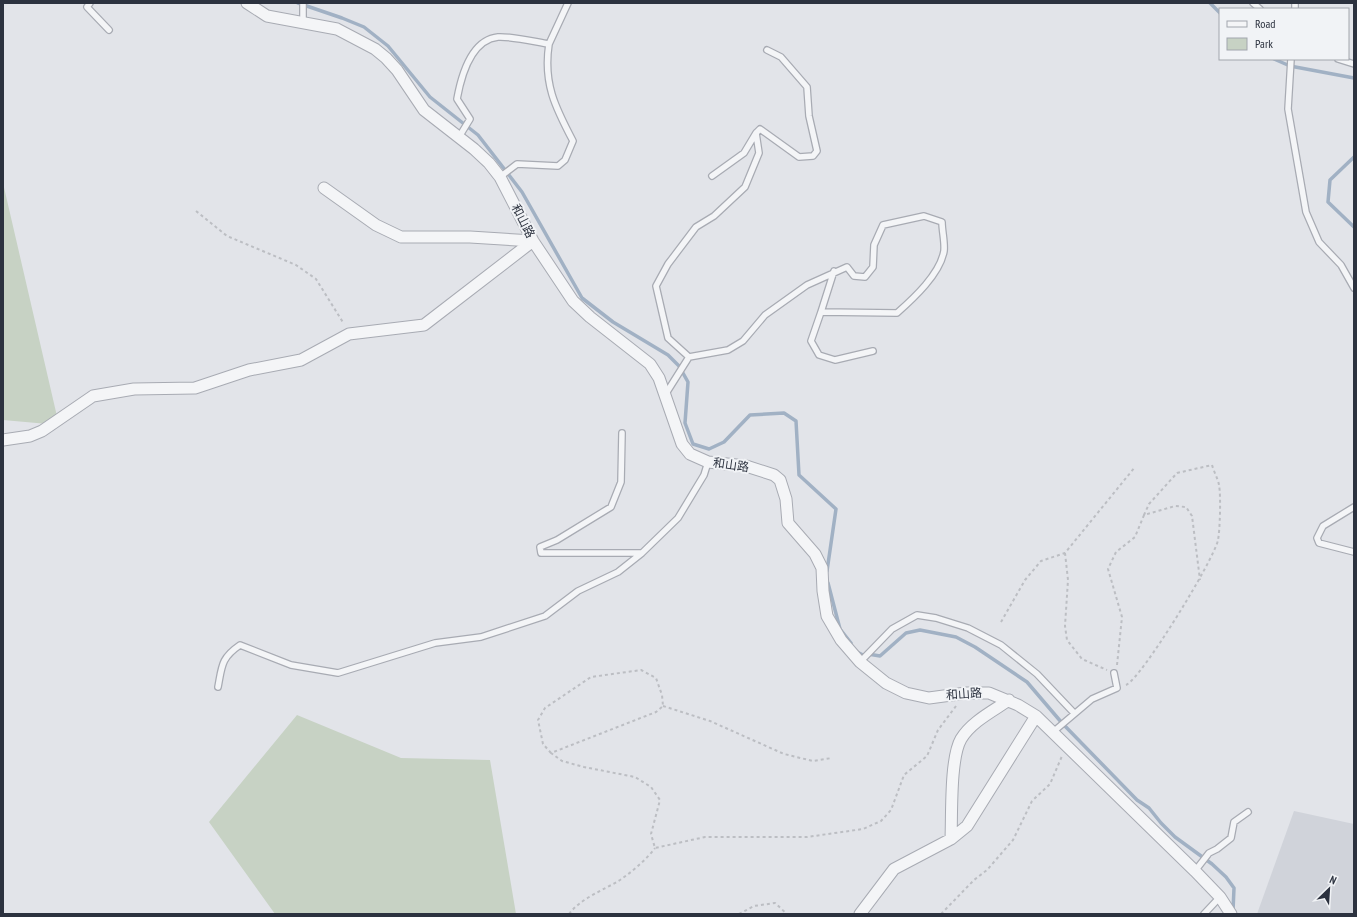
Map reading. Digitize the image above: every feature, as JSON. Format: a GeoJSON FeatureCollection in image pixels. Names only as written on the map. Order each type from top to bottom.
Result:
{"type":"FeatureCollection","features":[{"type":"Feature","properties":{"kind":"street","name":"和山路"},"geometry":{"type":"LineString","coordinates":[[247,3],[268,16],[338,29],[386,58],[397,70],[424,110],[489,163],[500,177],[533,241],[574,301],[590,317],[650,364],[659,378],[682,444],[690,454],[708,462],[746,466],[774,474],[780,480],[786,499],[788,523],[815,554],[822,568],[823,591],[828,616],[841,640],[860,662],[886,683],[906,693],[929,698],[966,693],[989,693],[1008,700],[1036,716],[1195,871],[1220,897],[1231,914]]}},
{"type":"Feature","properties":{"kind":"street"},"geometry":{"type":"LineString","coordinates":[[324,188],[376,225],[401,237],[470,237],[533,241]]}},
{"type":"Feature","properties":{"kind":"street"},"geometry":{"type":"LineString","coordinates":[[3,440],[30,436],[42,430],[93,396],[134,389],[195,388],[249,370],[301,360],[350,334],[424,325],[533,241]]}},
{"type":"Feature","properties":{"kind":"street"},"geometry":{"type":"LineString","coordinates":[[951,839],[953,770],[961,739],[971,727],[1008,700]]}},
{"type":"Feature","properties":{"kind":"street"},"geometry":{"type":"LineString","coordinates":[[860,914],[894,869],[951,839],[967,826],[1036,716]]}},
{"type":"Feature","properties":{"kind":"lane"},"geometry":{"type":"LineString","coordinates":[[90,3],[87,7],[108,30]]}},
{"type":"Feature","properties":{"kind":"lane"},"geometry":{"type":"LineString","coordinates":[[303,3],[303,23]]}},
{"type":"Feature","properties":{"kind":"lane"},"geometry":{"type":"LineString","coordinates":[[500,177],[517,164],[558,166],[565,160],[573,141],[555,106],[546,64],[549,44],[568,3]]}},
{"type":"Feature","properties":{"kind":"lane"},"geometry":{"type":"LineString","coordinates":[[459,137],[470,119],[457,99],[460,81],[475,48],[487,40],[498,37],[549,44]]}},
{"type":"Feature","properties":{"kind":"lane"},"geometry":{"type":"LineString","coordinates":[[712,176],[744,153],[760,129],[800,157],[813,156],[817,151],[809,116],[807,87],[781,57],[767,50]]}},
{"type":"Feature","properties":{"kind":"lane"},"geometry":{"type":"LineString","coordinates":[[1291,60],[1288,109],[1306,212],[1319,242],[1340,265],[1354,288]]}},
{"type":"Feature","properties":{"kind":"lane"},"geometry":{"type":"LineString","coordinates":[[1341,60],[1354,64]]}},
{"type":"Feature","properties":{"kind":"lane"},"geometry":{"type":"LineString","coordinates":[[689,357],[668,338],[656,286],[668,264],[696,227],[714,216],[745,187],[759,153],[756,133]]}},
{"type":"Feature","properties":{"kind":"lane"},"geometry":{"type":"LineString","coordinates":[[665,395],[689,357],[728,350],[743,341],[765,314],[807,285],[834,271],[847,267],[854,276],[865,278],[872,267],[874,245],[883,225],[924,216],[942,222],[944,251],[934,272],[918,294],[897,313],[821,312]]}},
{"type":"Feature","properties":{"kind":"lane"},"geometry":{"type":"LineString","coordinates":[[834,271],[811,341],[819,355],[835,360],[873,351]]}},
{"type":"Feature","properties":{"kind":"lane"},"geometry":{"type":"LineString","coordinates":[[622,433],[622,482],[611,507],[557,540],[540,547],[541,553],[642,553]]}},
{"type":"Feature","properties":{"kind":"lane"},"geometry":{"type":"LineString","coordinates":[[218,687],[223,662],[229,653],[240,645],[291,665],[338,673],[435,643],[481,637],[545,616],[578,591],[618,572],[642,553],[678,518],[704,475],[708,462]]}},
{"type":"Feature","properties":{"kind":"lane"},"geometry":{"type":"LineString","coordinates":[[1354,507],[1323,526],[1317,538],[1319,543],[1354,552]]}},
{"type":"Feature","properties":{"kind":"lane"},"geometry":{"type":"LineString","coordinates":[[860,662],[892,629],[917,615],[936,618],[968,628],[1001,645],[1037,674],[1074,714]]}},
{"type":"Feature","properties":{"kind":"lane"},"geometry":{"type":"LineString","coordinates":[[1053,732],[1092,699],[1117,688],[1114,673]]}},
{"type":"Feature","properties":{"kind":"lane"},"geometry":{"type":"LineString","coordinates":[[1195,871],[1209,853],[1218,850],[1231,838],[1234,822],[1248,812]]}},
{"type":"Feature","properties":{"kind":"lane"},"geometry":{"type":"LineString","coordinates":[[1204,914],[1220,897]]}},
{"type":"Feature","properties":{"kind":"path"},"geometry":{"type":"LineString","coordinates":[[196,212],[227,236],[296,265],[316,279],[350,334]]}},
{"type":"Feature","properties":{"kind":"path"},"geometry":{"type":"LineString","coordinates":[[1065,553],[1068,580],[1065,626],[1067,640],[1082,659],[1114,673],[1118,660],[1122,617],[1108,569],[1116,552],[1135,537],[1149,504],[1177,473],[1212,465],[1219,485],[1218,540],[1210,562],[1200,580],[1131,683],[1117,688]]}},
{"type":"Feature","properties":{"kind":"path"},"geometry":{"type":"LineString","coordinates":[[1001,622],[1025,580],[1040,562],[1065,553],[1135,467]]}},
{"type":"Feature","properties":{"kind":"path"},"geometry":{"type":"LineString","coordinates":[[1144,515],[1174,506],[1186,507],[1192,516],[1200,580]]}},
{"type":"Feature","properties":{"kind":"path"},"geometry":{"type":"LineString","coordinates":[[655,848],[652,834],[660,800],[651,787],[636,777],[584,767],[562,761],[551,753],[543,744],[538,720],[545,708],[591,677],[641,670],[656,678],[662,695],[663,706]]}},
{"type":"Feature","properties":{"kind":"path"},"geometry":{"type":"LineString","coordinates":[[569,914],[596,893],[621,879],[647,859],[655,848],[704,837],[807,837],[863,829],[881,821],[891,810],[904,776],[927,756],[938,730],[966,693]]}},
{"type":"Feature","properties":{"kind":"path"},"geometry":{"type":"LineString","coordinates":[[551,753],[656,712],[663,706]]}},
{"type":"Feature","properties":{"kind":"path"},"geometry":{"type":"LineString","coordinates":[[663,706],[710,721],[784,754],[813,761],[832,758]]}},
{"type":"Feature","properties":{"kind":"path"},"geometry":{"type":"LineString","coordinates":[[941,914],[974,880],[987,870],[1013,840],[1032,801],[1050,784],[1066,745]]}},
{"type":"Feature","properties":{"kind":"path"},"geometry":{"type":"LineString","coordinates":[[739,914],[754,906],[775,903],[787,914]]}},
{"type":"Feature","properties":{"kind":"shaded area"},"geometry":{"type":"Polygon","coordinates":[[[1294,811],[1354,824],[1354,914],[1257,914],[1294,811]]]}},
{"type":"Feature","properties":{"kind":"green space"},"geometry":{"type":"Polygon","coordinates":[[[3,183],[59,425],[3,420],[3,183]]]}},
{"type":"Feature","properties":{"kind":"green space"},"geometry":{"type":"Polygon","coordinates":[[[297,715],[401,758],[490,760],[516,914],[275,914],[209,822],[297,715]]]}},
{"type":"Feature","properties":{"kind":"waterway"},"geometry":{"type":"LineString","coordinates":[[298,3],[364,27],[388,46],[430,97],[478,135],[522,192],[582,298],[613,322],[668,355],[679,366],[688,382],[685,423],[693,444],[709,449],[724,442],[750,415],[784,413],[796,421],[799,475],[836,509],[827,571]]}},
{"type":"Feature","properties":{"kind":"waterway"},"geometry":{"type":"LineString","coordinates":[[1210,3],[1219,12]]}},
{"type":"Feature","properties":{"kind":"waterway"},"geometry":{"type":"LineString","coordinates":[[1276,60],[1290,66],[1354,78]]}},
{"type":"Feature","properties":{"kind":"waterway"},"geometry":{"type":"LineString","coordinates":[[1354,157],[1330,180],[1328,202],[1354,227]]}},
{"type":"Feature","properties":{"kind":"waterway"},"geometry":{"type":"LineString","coordinates":[[828,583],[840,629],[851,643]]}},
{"type":"Feature","properties":{"kind":"waterway"},"geometry":{"type":"LineString","coordinates":[[857,652],[863,655],[868,654],[880,656],[906,633],[920,630],[956,637],[975,647],[1027,682],[1062,723],[1137,800],[1149,808],[1175,837],[1212,864],[1226,877],[1234,888],[1233,911]]}}]}
